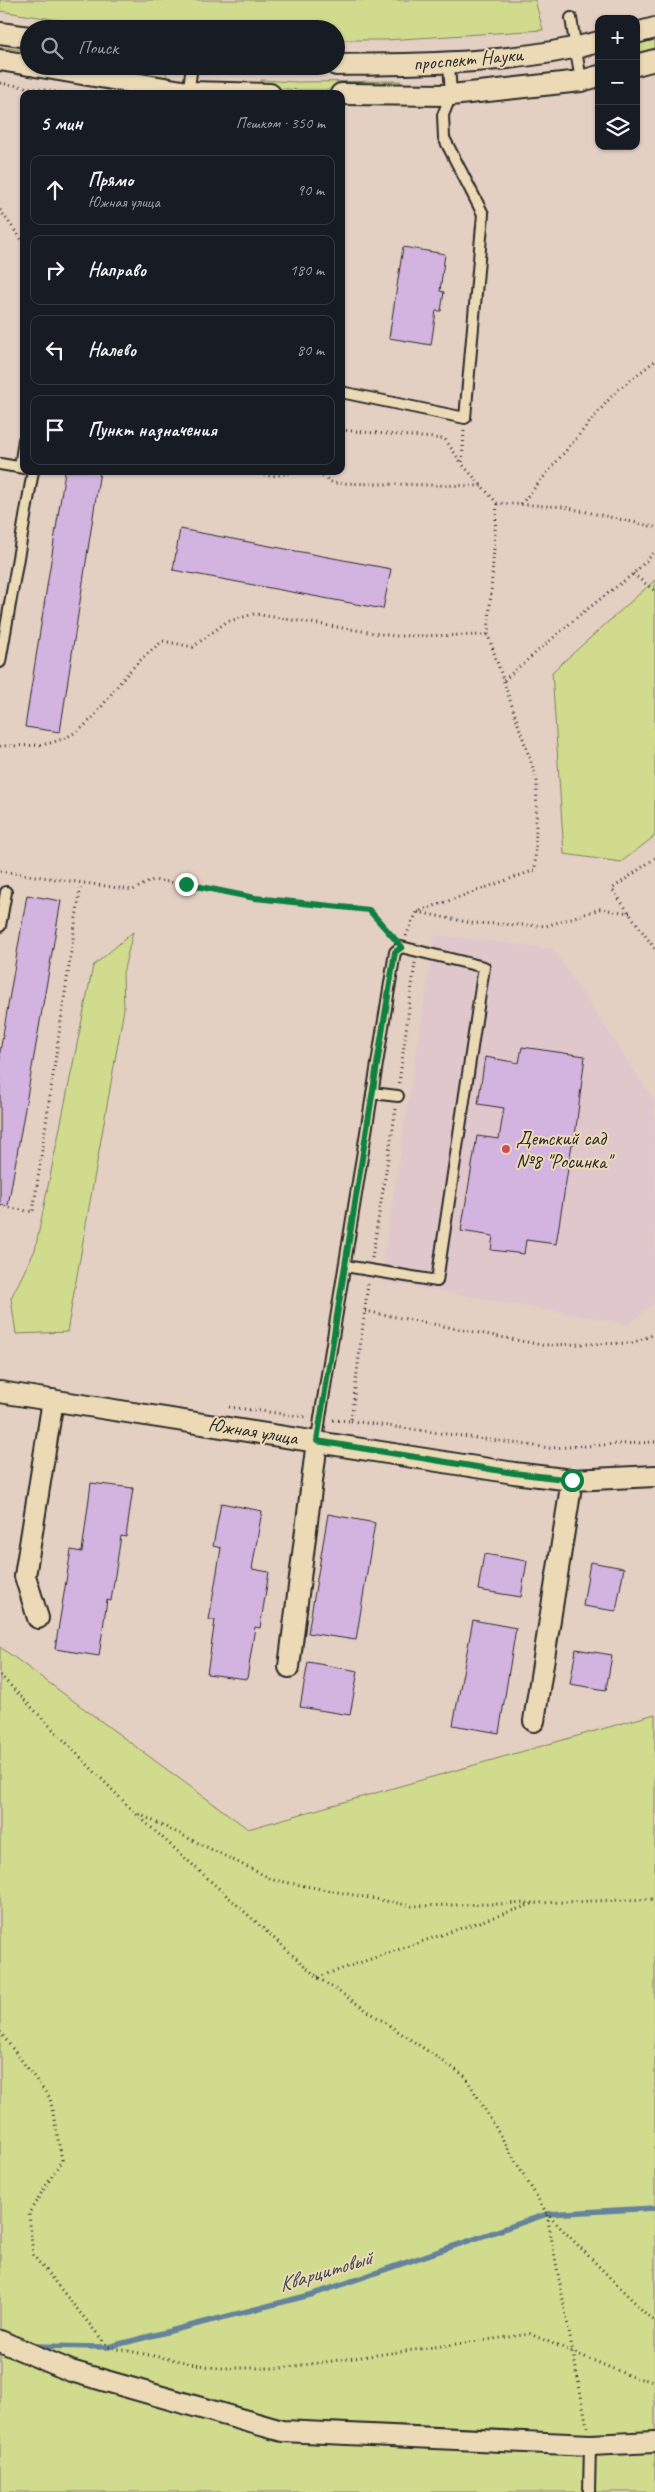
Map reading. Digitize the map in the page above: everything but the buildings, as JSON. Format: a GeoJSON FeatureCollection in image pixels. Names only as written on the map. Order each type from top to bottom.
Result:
{"type":"FeatureCollection","features":[{"type":"Feature","properties":{"kind":"street"},"geometry":{"type":"LineString","coordinates":[[640,32],[655,28]]}},
{"type":"Feature","properties":{"kind":"street"},"geometry":{"type":"LineString","coordinates":[[0,33],[20,36]]}},
{"type":"Feature","properties":{"kind":"street","name":"проспект Науки"},"geometry":{"type":"LineString","coordinates":[[345,65],[449,63],[576,48],[595,43]]}},
{"type":"Feature","properties":{"kind":"street"},"geometry":{"type":"LineString","coordinates":[[0,60],[20,63]]}},
{"type":"Feature","properties":{"kind":"street"},"geometry":{"type":"LineString","coordinates":[[640,64],[655,60]]}},
{"type":"Feature","properties":{"kind":"street"},"geometry":{"type":"LineString","coordinates":[[86,75],[171,90]]}},
{"type":"Feature","properties":{"kind":"street","name":"проспект Науки"},"geometry":{"type":"LineString","coordinates":[[345,94],[451,94],[590,78]]}},
{"type":"Feature","properties":{"kind":"street","name":"Южная улица"},"geometry":{"type":"LineString","coordinates":[[0,1392],[514,1473],[572,1480],[655,1476]]}},
{"type":"Feature","properties":{"kind":"street"},"geometry":{"type":"LineString","coordinates":[[38,1618],[25,1576],[53,1400]]}},
{"type":"Feature","properties":{"kind":"street"},"geometry":{"type":"LineString","coordinates":[[289,1667],[317,1441]]}},
{"type":"Feature","properties":{"kind":"street"},"geometry":{"type":"LineString","coordinates":[[534,1720],[572,1480]]}},
{"type":"Feature","properties":{"kind":"street"},"geometry":{"type":"LineString","coordinates":[[0,2341],[71,2371],[282,2431],[590,2445],[655,2442]]}},
{"type":"Feature","properties":{"kind":"lane"},"geometry":{"type":"LineString","coordinates":[[571,18],[576,48],[590,78]]}},
{"type":"Feature","properties":{"kind":"lane"},"geometry":{"type":"LineString","coordinates":[[345,393],[465,418],[484,214],[444,138],[443,115],[451,94],[449,63]]}},
{"type":"Feature","properties":{"kind":"lane"},"geometry":{"type":"LineString","coordinates":[[188,90],[191,75]]}},
{"type":"Feature","properties":{"kind":"lane"},"geometry":{"type":"LineString","coordinates":[[0,464],[20,467]]}},
{"type":"Feature","properties":{"kind":"lane"},"geometry":{"type":"LineString","coordinates":[[0,662],[32,475]]}},
{"type":"Feature","properties":{"kind":"lane"},"geometry":{"type":"LineString","coordinates":[[0,926],[6,892]]}},
{"type":"Feature","properties":{"kind":"lane"},"geometry":{"type":"LineString","coordinates":[[317,1441],[395,952],[402,947],[484,967],[437,1281],[345,1266]]}},
{"type":"Feature","properties":{"kind":"lane"},"geometry":{"type":"LineString","coordinates":[[372,1093],[398,1096]]}},
{"type":"Feature","properties":{"kind":"lane"},"geometry":{"type":"LineString","coordinates":[[589,2492],[590,2445]]}},
{"type":"Feature","properties":{"kind":"path"},"geometry":{"type":"LineString","coordinates":[[0,83],[45,90]]}},
{"type":"Feature","properties":{"kind":"path"},"geometry":{"type":"LineString","coordinates":[[0,210],[20,237]]}},
{"type":"Feature","properties":{"kind":"path"},"geometry":{"type":"LineString","coordinates":[[520,504],[616,391],[655,361]]}},
{"type":"Feature","properties":{"kind":"path"},"geometry":{"type":"LineString","coordinates":[[462,464],[465,418]]}},
{"type":"Feature","properties":{"kind":"path"},"geometry":{"type":"LineString","coordinates":[[0,871],[132,890],[153,880],[186,884],[255,898],[369,910],[402,947],[418,912],[535,870],[537,780],[488,635],[497,503],[462,464],[446,439],[345,430]]}},
{"type":"Feature","properties":{"kind":"path"},"geometry":{"type":"LineString","coordinates":[[265,475],[278,475]]}},
{"type":"Feature","properties":{"kind":"path"},"geometry":{"type":"LineString","coordinates":[[320,475],[333,483],[482,486]]}},
{"type":"Feature","properties":{"kind":"path"},"geometry":{"type":"LineString","coordinates":[[497,503],[564,507],[655,527]]}},
{"type":"Feature","properties":{"kind":"path"},"geometry":{"type":"LineString","coordinates":[[504,680],[581,614],[633,574],[655,552]]}},
{"type":"Feature","properties":{"kind":"path"},"geometry":{"type":"LineString","coordinates":[[633,574],[655,591]]}},
{"type":"Feature","properties":{"kind":"path"},"geometry":{"type":"LineString","coordinates":[[0,746],[49,743],[79,732],[99,712],[118,685],[144,655],[163,641],[193,647],[226,622],[254,614],[394,636],[488,635]]}},
{"type":"Feature","properties":{"kind":"path"},"geometry":{"type":"LineString","coordinates":[[655,858],[612,890],[655,949]]}},
{"type":"Feature","properties":{"kind":"path"},"geometry":{"type":"LineString","coordinates":[[0,1206],[33,1212],[81,884]]}},
{"type":"Feature","properties":{"kind":"path"},"geometry":{"type":"LineString","coordinates":[[418,912],[472,923],[546,926],[600,909],[630,913]]}},
{"type":"Feature","properties":{"kind":"path"},"geometry":{"type":"LineString","coordinates":[[351,1421],[370,1269],[398,1096],[417,952]]}},
{"type":"Feature","properties":{"kind":"path"},"geometry":{"type":"LineString","coordinates":[[365,1311],[542,1345],[632,1343],[655,1334]]}},
{"type":"Feature","properties":{"kind":"path"},"geometry":{"type":"LineString","coordinates":[[224,1406],[550,1448],[655,1442]]}},
{"type":"Feature","properties":{"kind":"path"},"geometry":{"type":"LineString","coordinates":[[0,1676],[134,1812],[317,1977],[465,2076],[547,2214],[655,2323]]}},
{"type":"Feature","properties":{"kind":"path"},"geometry":{"type":"LineString","coordinates":[[134,1812],[274,1880],[412,1906],[655,1899]]}},
{"type":"Feature","properties":{"kind":"path"},"geometry":{"type":"LineString","coordinates":[[317,1977],[535,1903]]}},
{"type":"Feature","properties":{"kind":"path"},"geometry":{"type":"LineString","coordinates":[[0,2032],[50,2098],[62,2160],[29,2213],[33,2255],[108,2347],[225,2368],[281,2368],[530,2334],[636,2378],[655,2382]]}},
{"type":"Feature","properties":{"kind":"path"},"geometry":{"type":"LineString","coordinates":[[532,2190],[554,2221]]}},
{"type":"Feature","properties":{"kind":"path"},"geometry":{"type":"LineString","coordinates":[[547,2214],[590,2445]]}},
{"type":"Feature","properties":{"kind":"shaded area"},"geometry":{"type":"Polygon","coordinates":[[[435,935],[553,949],[655,1103],[655,1302],[629,1324],[380,1281],[435,935]]]}},
{"type":"Feature","properties":{"kind":"green space"},"geometry":{"type":"Polygon","coordinates":[[[0,0],[535,0],[543,30],[386,40],[345,40],[345,20],[58,20],[0,11],[0,0]]]}},
{"type":"Feature","properties":{"kind":"green space"},"geometry":{"type":"Polygon","coordinates":[[[655,38],[655,48],[640,52],[640,42],[655,38]]]}},
{"type":"Feature","properties":{"kind":"green space"},"geometry":{"type":"Polygon","coordinates":[[[0,47],[20,50],[20,57],[0,54],[0,47]]]}},
{"type":"Feature","properties":{"kind":"green space"},"geometry":{"type":"Polygon","coordinates":[[[147,75],[166,75],[167,78],[147,75]]]}},
{"type":"Feature","properties":{"kind":"green space"},"geometry":{"type":"Polygon","coordinates":[[[261,80],[296,82],[400,81],[402,90],[299,90],[261,87],[261,80]]]}},
{"type":"Feature","properties":{"kind":"green space"},"geometry":{"type":"Polygon","coordinates":[[[655,580],[655,836],[621,862],[564,854],[552,672],[655,580]]]}},
{"type":"Feature","properties":{"kind":"green space"},"geometry":{"type":"Polygon","coordinates":[[[133,932],[123,973],[124,1009],[67,1332],[16,1334],[11,1298],[35,1250],[93,966],[133,932]]]}},
{"type":"Feature","properties":{"kind":"green space"},"geometry":{"type":"Polygon","coordinates":[[[0,1647],[248,1829],[655,1714],[655,2492],[0,2492],[0,1647]]]}},
{"type":"Feature","properties":{"kind":"waterway","name":"Кварцитовый"},"geometry":{"type":"LineString","coordinates":[[32,2346],[108,2347],[314,2294],[547,2214],[655,2208]]}},
{"type":"Feature","properties":{"kind":"place","name":"Детский сад №8 \"Росинка\""},"geometry":{"type":"Point","coordinates":[506,1149]}},
{"type":"Feature","properties":{"kind":"route"},"geometry":{"type":"LineString","coordinates":[[186,884],[255,898],[324,907],[369,910],[402,947],[395,952],[317,1441],[514,1473],[572,1480]]}}]}
